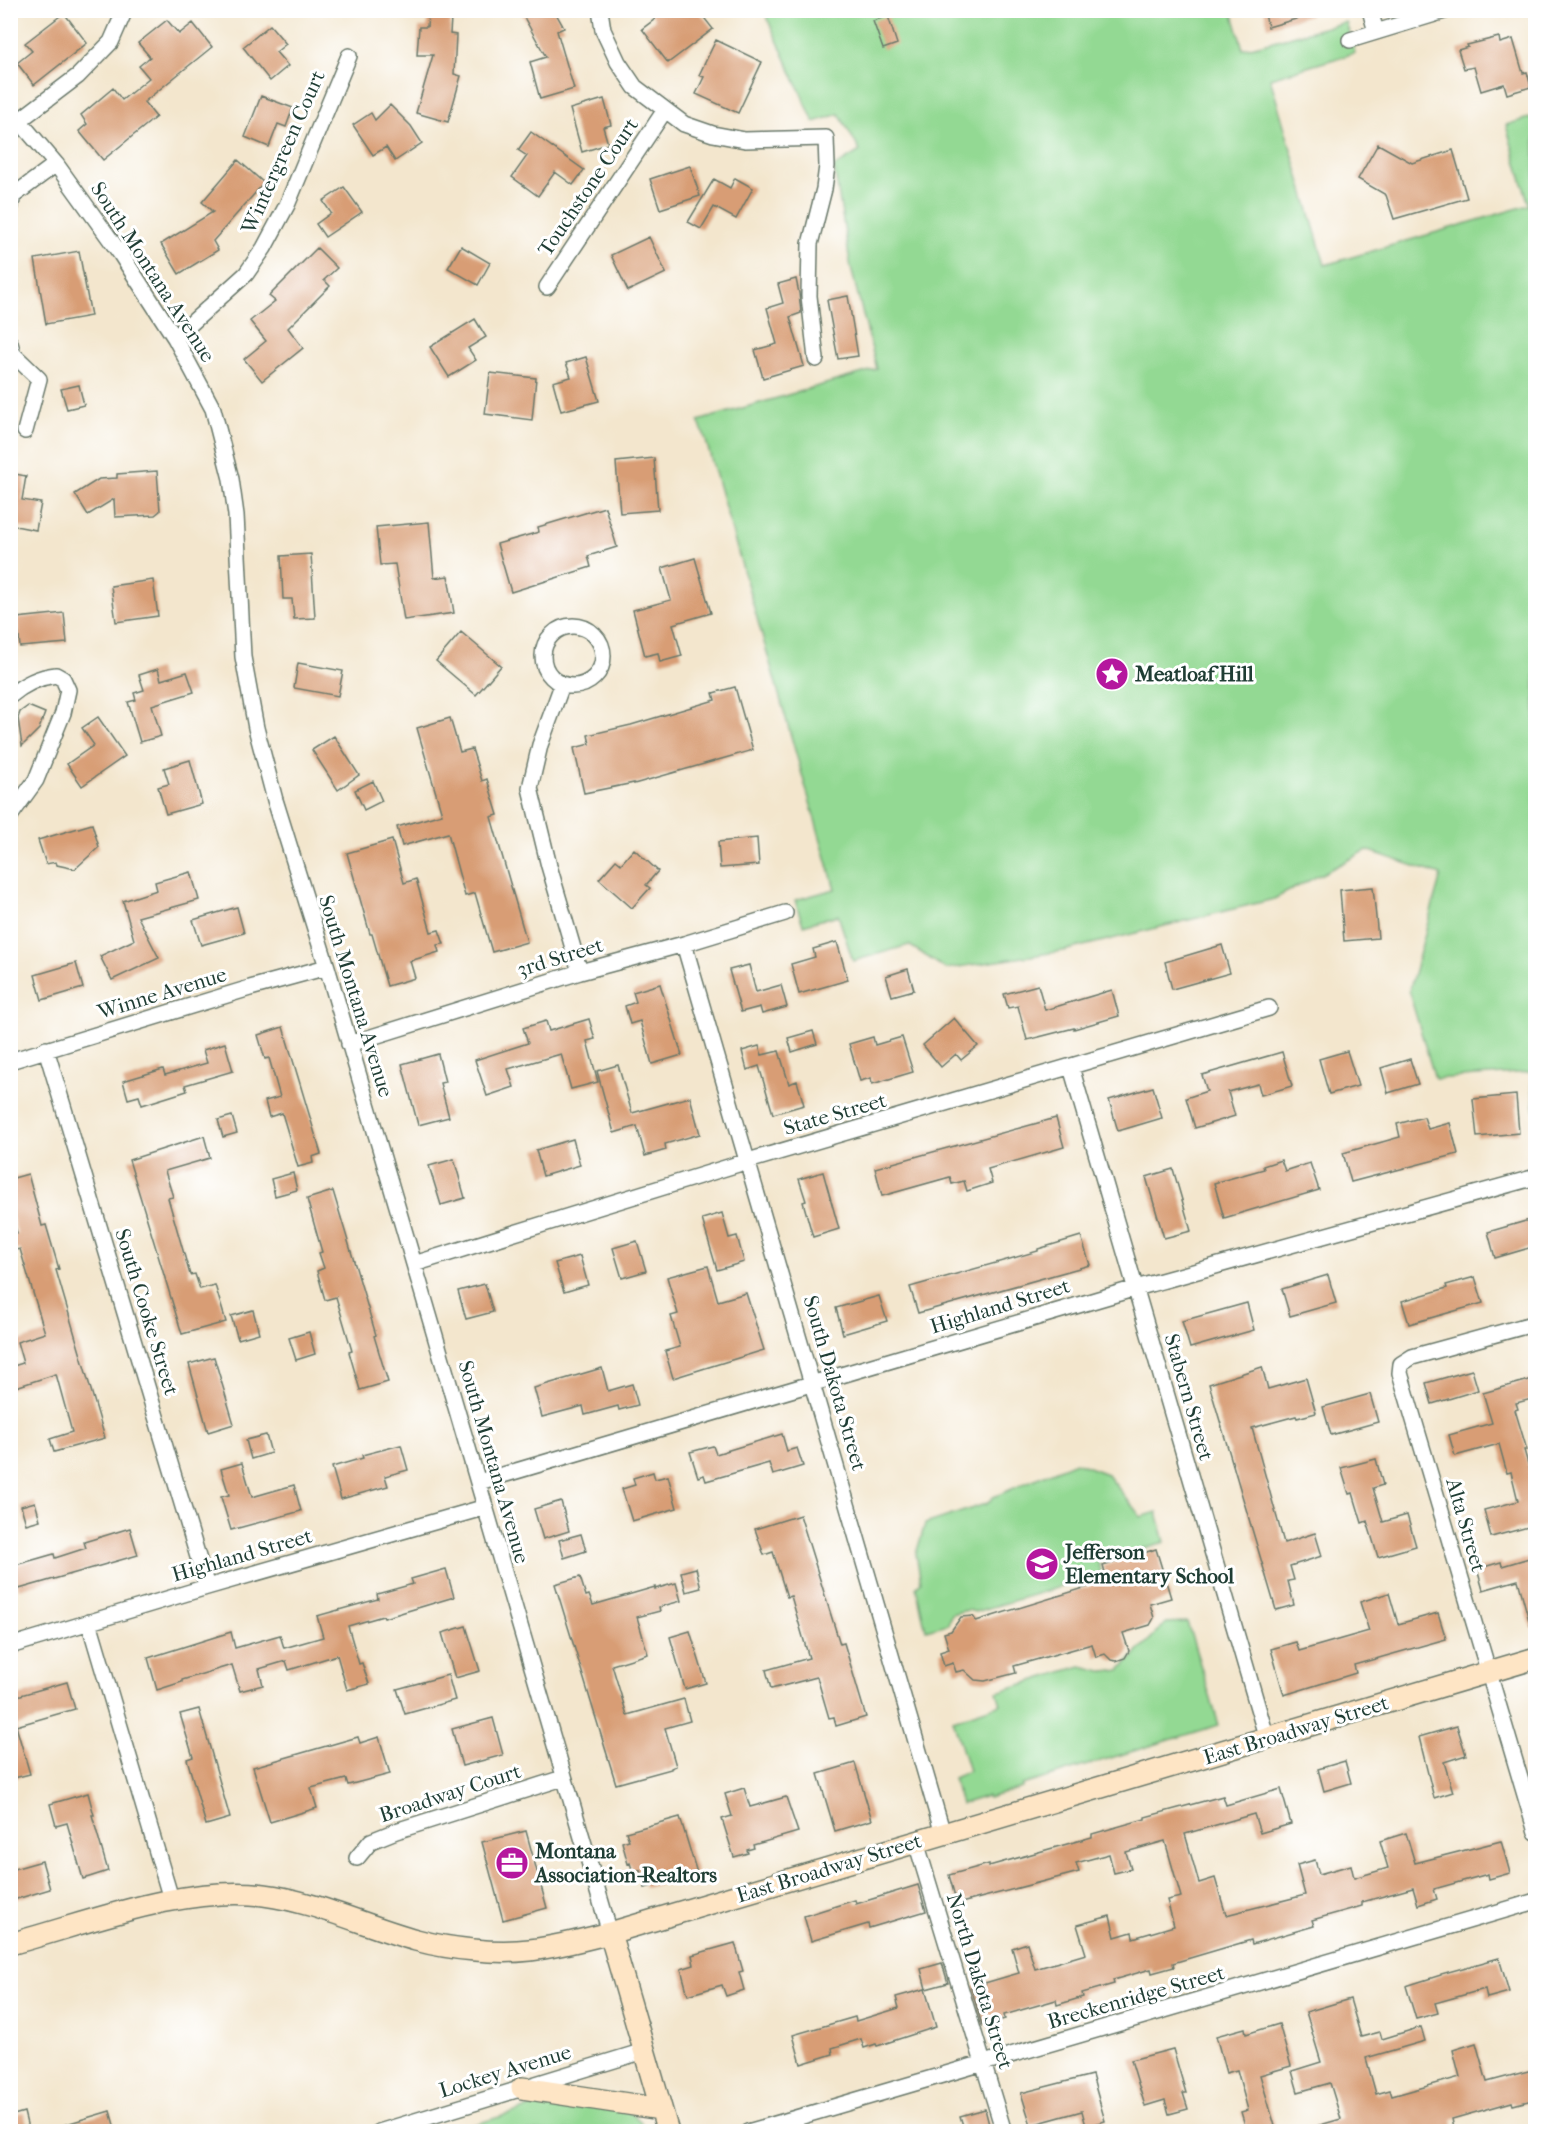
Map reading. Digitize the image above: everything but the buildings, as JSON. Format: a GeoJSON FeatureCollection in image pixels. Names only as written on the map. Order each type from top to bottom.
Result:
{"type":"FeatureCollection","features":[{"type":"Feature","properties":{"kind":"street"},"geometry":{"type":"LineString","coordinates":[[15,115],[78,76],[111,42],[125,10]]}},
{"type":"Feature","properties":{"kind":"street"},"geometry":{"type":"LineString","coordinates":[[600,10],[603,30],[618,62],[635,87],[684,124],[713,134],[745,140],[826,138],[827,166],[824,189],[810,244],[809,296],[816,358]]}},
{"type":"Feature","properties":{"kind":"street"},"geometry":{"type":"LineString","coordinates":[[1370,10],[1376,32]]}},
{"type":"Feature","properties":{"kind":"street"},"geometry":{"type":"LineString","coordinates":[[1350,40],[1448,10]]}},
{"type":"Feature","properties":{"kind":"street","name":"Wintergreen Court"},"geometry":{"type":"LineString","coordinates":[[176,338],[246,274],[264,248],[287,205],[349,56]]}},
{"type":"Feature","properties":{"kind":"street","name":"Touchstone Court"},"geometry":{"type":"LineString","coordinates":[[547,287],[665,110]]}},
{"type":"Feature","properties":{"kind":"street","name":"South Montana Avenue"},"geometry":{"type":"LineString","coordinates":[[15,115],[56,164],[120,253],[176,338],[213,409],[224,444],[236,515],[239,622],[249,693],[275,800],[327,967],[610,1933]]}},
{"type":"Feature","properties":{"kind":"street"},"geometry":{"type":"LineString","coordinates":[[10,209],[13,196],[56,164]]}},
{"type":"Feature","properties":{"kind":"street"},"geometry":{"type":"LineString","coordinates":[[10,343],[13,354],[39,379],[25,431]]}},
{"type":"Feature","properties":{"kind":"street"},"geometry":{"type":"LineString","coordinates":[[568,626],[587,629],[595,635],[603,652],[600,671],[585,685],[574,687],[562,685],[548,673],[543,663],[546,643],[559,629],[568,626]]}},
{"type":"Feature","properties":{"kind":"street"},"geometry":{"type":"LineString","coordinates":[[10,696],[21,687],[41,677],[56,675],[63,679],[68,690],[63,713],[36,780],[10,816]]}},
{"type":"Feature","properties":{"kind":"street"},"geometry":{"type":"LineString","coordinates":[[562,685],[540,745],[530,788],[549,866],[580,972]]}},
{"type":"Feature","properties":{"kind":"street","name":"3rd Street"},"geometry":{"type":"LineString","coordinates":[[349,1044],[580,972],[785,914]]}},
{"type":"Feature","properties":{"kind":"street","name":"South Dakota Street"},"geometry":{"type":"LineString","coordinates":[[684,944],[943,1834]]}},
{"type":"Feature","properties":{"kind":"street","name":"Winne Avenue"},"geometry":{"type":"LineString","coordinates":[[10,1061],[249,988],[327,967]]}},
{"type":"Feature","properties":{"kind":"street","name":"State Street"},"geometry":{"type":"LineString","coordinates":[[414,1264],[748,1161],[1269,1008]]}},
{"type":"Feature","properties":{"kind":"street","name":"South Cooke Street"},"geometry":{"type":"LineString","coordinates":[[46,1049],[207,1587]]}},
{"type":"Feature","properties":{"kind":"street","name":"Stabern Street"},"geometry":{"type":"LineString","coordinates":[[1071,1067],[1267,1739]]}},
{"type":"Feature","properties":{"kind":"street","name":"Highland Street"},"geometry":{"type":"LineString","coordinates":[[479,1482],[1136,1288],[1536,1177]]}},
{"type":"Feature","properties":{"kind":"street","name":"Alta Street"},"geometry":{"type":"LineString","coordinates":[[1536,1323],[1412,1357],[1401,1364],[1400,1373],[1536,1832]]}},
{"type":"Feature","properties":{"kind":"street","name":"Highland Street"},"geometry":{"type":"LineString","coordinates":[[10,1646],[486,1507]]}},
{"type":"Feature","properties":{"kind":"street"},"geometry":{"type":"LineString","coordinates":[[90,1622],[171,1899]]}},
{"type":"Feature","properties":{"kind":"street","name":"East Broadway Street"},"geometry":{"type":"LineString","coordinates":[[10,1944],[171,1899],[230,1894],[262,1895],[304,1902],[417,1940],[450,1947],[528,1950],[567,1944],[1536,1658]]}},
{"type":"Feature","properties":{"kind":"street","name":"Broadway Court"},"geometry":{"type":"LineString","coordinates":[[357,1858],[371,1841],[396,1830],[563,1778]]}},
{"type":"Feature","properties":{"kind":"street","name":"North Dakota Street"},"geometry":{"type":"LineString","coordinates":[[916,1842],[1004,2132]]}},
{"type":"Feature","properties":{"kind":"street","name":"Breckenridge Street"},"geometry":{"type":"LineString","coordinates":[[748,2132],[1536,1901]]}},
{"type":"Feature","properties":{"kind":"street"},"geometry":{"type":"LineString","coordinates":[[610,1933],[668,2132]]}},
{"type":"Feature","properties":{"kind":"street","name":"Lockey Avenue"},"geometry":{"type":"LineString","coordinates":[[379,2132],[644,2051]]}},
{"type":"Feature","properties":{"kind":"street"},"geometry":{"type":"LineString","coordinates":[[522,2088],[661,2109]]}},
{"type":"Feature","properties":{"kind":"green space"},"geometry":{"type":"Polygon","coordinates":[[[764,11],[1232,11],[1243,49],[1346,22],[1355,53],[1270,78],[1325,265],[1529,205],[1506,125],[1535,116],[1535,1112],[1531,1072],[1435,1079],[1409,992],[1441,875],[1367,850],[1274,899],[1063,951],[946,969],[909,945],[853,961],[838,915],[803,925],[795,900],[835,889],[704,434],[698,421],[877,369],[851,268],[834,167],[860,151],[839,114],[814,122],[764,11]]]}},
{"type":"Feature","properties":{"kind":"green space"},"geometry":{"type":"Polygon","coordinates":[[[1075,1462],[1107,1474],[1141,1517],[1157,1512],[1165,1542],[1098,1561],[1101,1575],[975,1612],[968,1610],[951,1614],[948,1624],[926,1630],[916,1587],[921,1582],[916,1554],[925,1524],[988,1503],[993,1497],[1075,1462]]]}},
{"type":"Feature","properties":{"kind":"green space"},"geometry":{"type":"Polygon","coordinates":[[[1187,1622],[1219,1725],[1022,1785],[1022,1788],[961,1804],[953,1778],[969,1771],[953,1720],[1001,1704],[997,1692],[1081,1666],[1106,1672],[1120,1670],[1166,1623],[1187,1622]]]}},
{"type":"Feature","properties":{"kind":"green space"},"geometry":{"type":"Polygon","coordinates":[[[555,2100],[630,2112],[647,2131],[450,2132],[555,2100]]]}},
{"type":"Feature","properties":{"kind":"place","name":"Meatloaf Hill"},"geometry":{"type":"Point","coordinates":[1112,674]}},
{"type":"Feature","properties":{"kind":"place","name":"Jefferson Elementary School"},"geometry":{"type":"Point","coordinates":[1042,1564]}},
{"type":"Feature","properties":{"kind":"place","name":"Montana Association-Realtors"},"geometry":{"type":"Point","coordinates":[512,1863]}}]}
